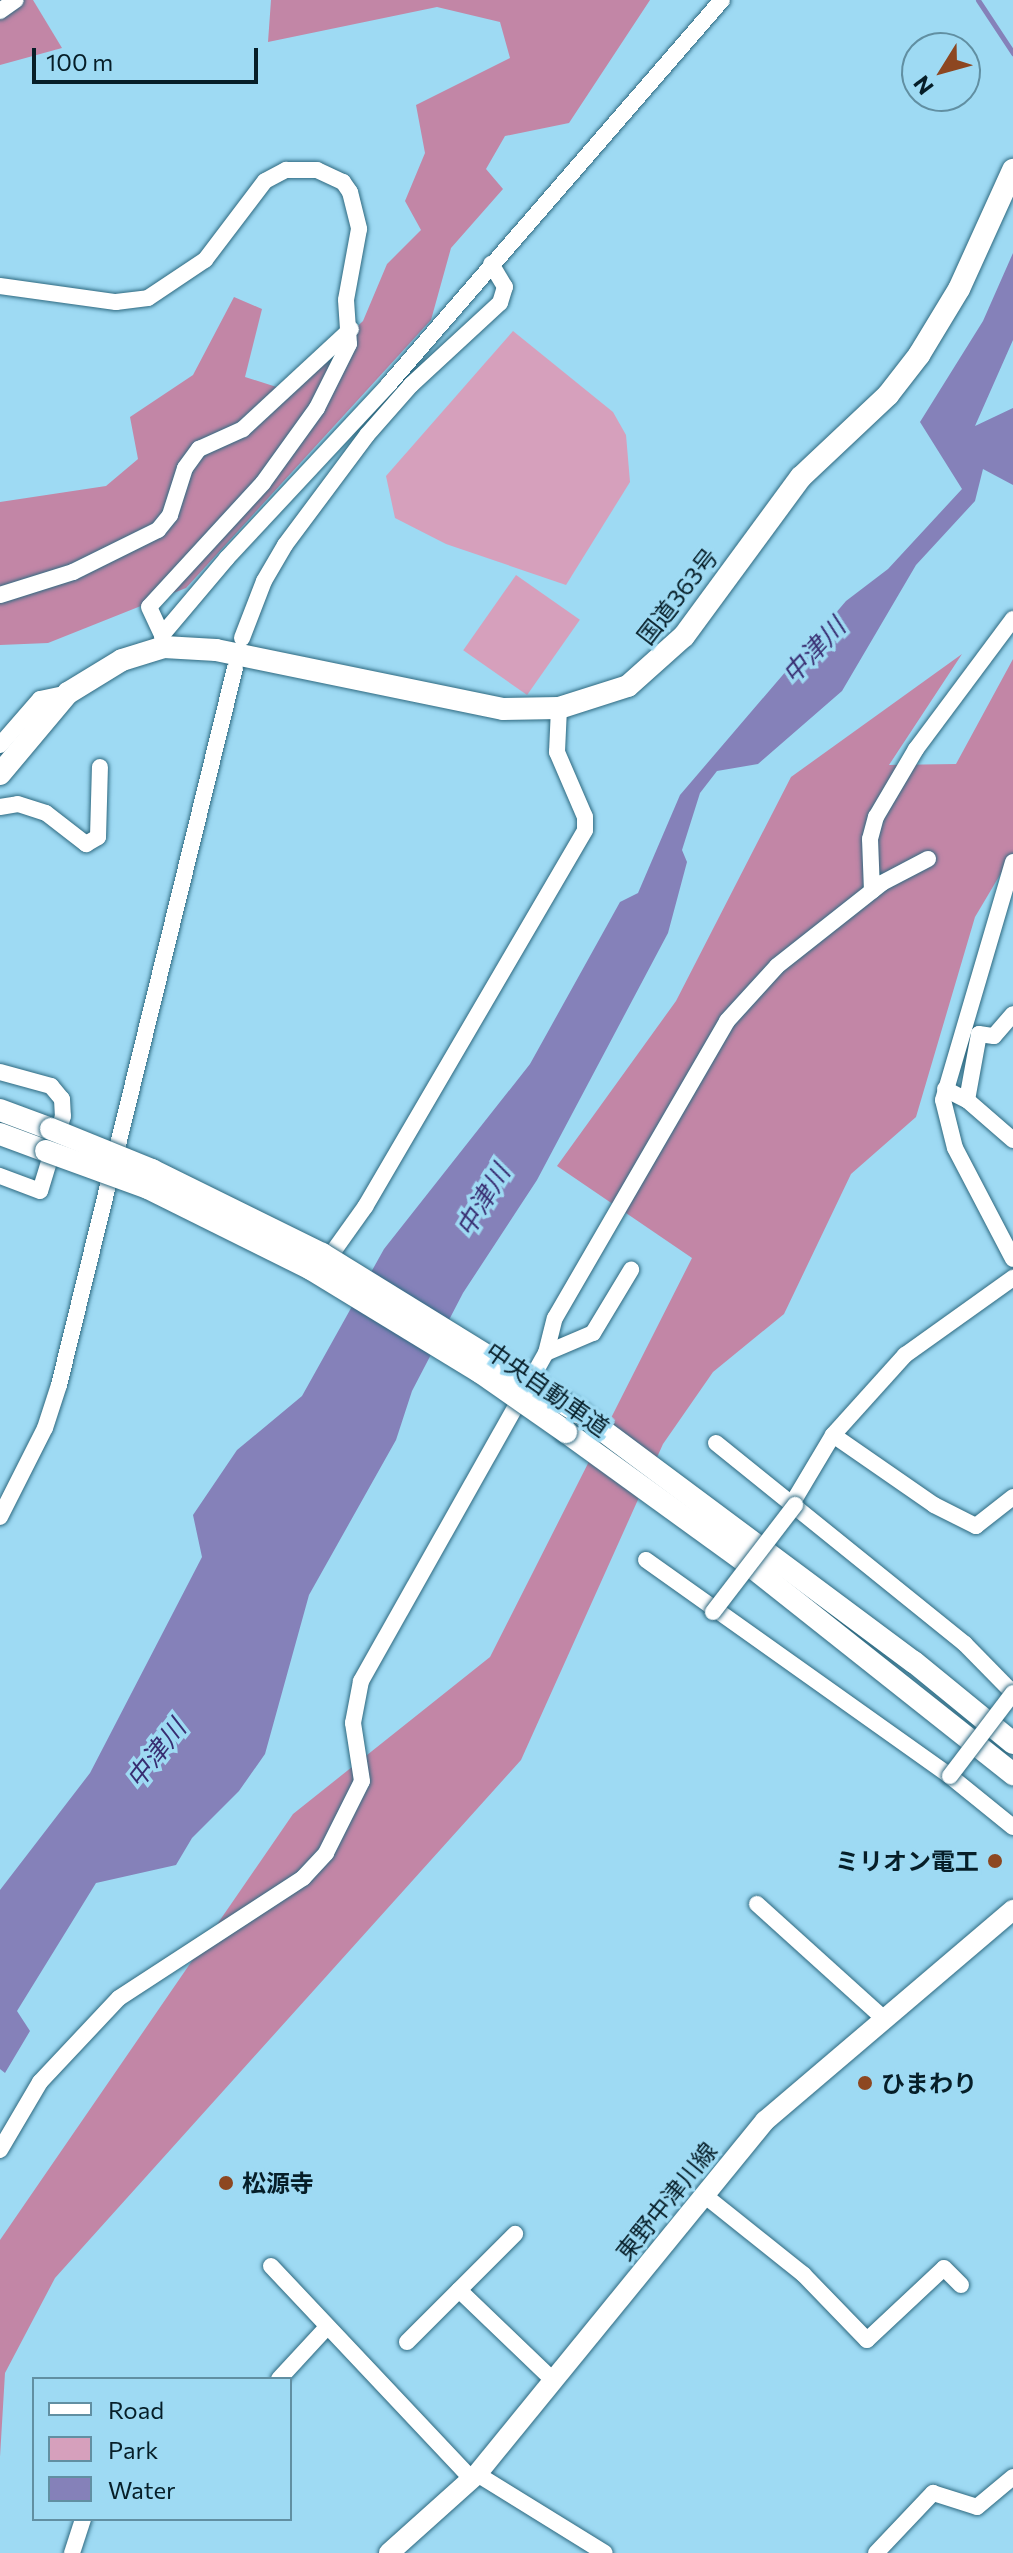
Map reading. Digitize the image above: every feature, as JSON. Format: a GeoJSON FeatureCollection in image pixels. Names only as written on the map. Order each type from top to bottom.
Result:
{"type":"FeatureCollection","features":[{"type":"Feature","properties":{"kind":"highway","name":"国道363号"},"geometry":{"type":"LineString","coordinates":[[0,774],[68,693],[122,660],[163,641],[503,709],[559,708],[628,686],[666,657],[801,477],[888,395],[959,289],[1013,170]]}},
{"type":"Feature","properties":{"kind":"highway","name":"中央自動車道"},"geometry":{"type":"LineString","coordinates":[[0,1110],[152,1170],[322,1254],[578,1412],[914,1662],[1013,1743]]}},
{"type":"Feature","properties":{"kind":"highway","name":"中央自動車道"},"geometry":{"type":"LineString","coordinates":[[0,1134],[148,1188],[311,1269],[467,1364],[743,1560],[1013,1774]]}},
{"type":"Feature","properties":{"kind":"main road","name":"東野中津川線"},"geometry":{"type":"LineString","coordinates":[[389,2553],[474,2477],[765,2121],[882,2017],[1013,1910]]}},
{"type":"Feature","properties":{"kind":"street"},"geometry":{"type":"LineString","coordinates":[[0,11],[16,0]]}},
{"type":"Feature","properties":{"kind":"street"},"geometry":{"type":"LineString","coordinates":[[0,286],[106,301],[148,298],[205,260],[265,181],[286,170],[317,170],[343,182],[355,206],[357,248],[346,300],[351,329],[328,390],[263,483],[149,607],[163,641],[722,0]]}},
{"type":"Feature","properties":{"kind":"street"},"geometry":{"type":"LineString","coordinates":[[242,638],[264,581],[285,545],[367,435],[411,385],[500,303],[505,287],[491,264]]}},
{"type":"Feature","properties":{"kind":"street"},"geometry":{"type":"LineString","coordinates":[[0,595],[73,572],[158,530],[170,515],[185,468],[199,449],[243,429],[351,329]]}},
{"type":"Feature","properties":{"kind":"street"},"geometry":{"type":"LineString","coordinates":[[872,891],[870,839],[876,817],[916,749],[1013,619]]}},
{"type":"Feature","properties":{"kind":"street"},"geometry":{"type":"LineString","coordinates":[[0,1517],[45,1428],[59,1385],[235,668]]}},
{"type":"Feature","properties":{"kind":"street"},"geometry":{"type":"LineString","coordinates":[[0,745],[40,699],[68,693]]}},
{"type":"Feature","properties":{"kind":"street"},"geometry":{"type":"LineString","coordinates":[[335,1249],[365,1207],[585,830],[585,817],[557,752],[559,708]]}},
{"type":"Feature","properties":{"kind":"street"},"geometry":{"type":"LineString","coordinates":[[0,807],[18,804],[46,813],[86,844],[98,837],[100,767]]}},
{"type":"Feature","properties":{"kind":"street"},"geometry":{"type":"LineString","coordinates":[[0,2150],[40,2082],[119,1998],[303,1878],[326,1853],[362,1781],[353,1723],[361,1681],[546,1353],[555,1318],[727,1021],[777,966],[872,891],[928,859]]}},
{"type":"Feature","properties":{"kind":"street"},"geometry":{"type":"LineString","coordinates":[[1013,862],[945,1089],[943,1115],[955,1148],[1013,1259]]}},
{"type":"Feature","properties":{"kind":"street"},"geometry":{"type":"LineString","coordinates":[[967,1100],[979,1034],[994,1036],[1013,1014]]}},
{"type":"Feature","properties":{"kind":"street"},"geometry":{"type":"LineString","coordinates":[[0,1072],[51,1086],[62,1099],[63,1116],[40,1191],[0,1176]]}},
{"type":"Feature","properties":{"kind":"street"},"geometry":{"type":"LineString","coordinates":[[945,1089],[967,1100],[1013,1140]]}},
{"type":"Feature","properties":{"kind":"street"},"geometry":{"type":"LineString","coordinates":[[546,1353],[593,1333],[631,1270]]}},
{"type":"Feature","properties":{"kind":"street"},"geometry":{"type":"LineString","coordinates":[[713,1612],[794,1503],[833,1435],[905,1355],[1013,1278]]}},
{"type":"Feature","properties":{"kind":"street"},"geometry":{"type":"LineString","coordinates":[[833,1435],[934,1505],[976,1526],[1013,1497]]}},
{"type":"Feature","properties":{"kind":"street"},"geometry":{"type":"LineString","coordinates":[[716,1443],[965,1644],[1013,1693],[950,1776]]}},
{"type":"Feature","properties":{"kind":"street"},"geometry":{"type":"LineString","coordinates":[[646,1560],[713,1612],[950,1776],[1013,1827]]}},
{"type":"Feature","properties":{"kind":"street"},"geometry":{"type":"LineString","coordinates":[[757,1904],[882,2017]]}},
{"type":"Feature","properties":{"kind":"street"},"geometry":{"type":"LineString","coordinates":[[704,2195],[803,2274],[867,2340],[944,2268],[961,2285]]}},
{"type":"Feature","properties":{"kind":"street"},"geometry":{"type":"LineString","coordinates":[[407,2342],[515,2234]]}},
{"type":"Feature","properties":{"kind":"street"},"geometry":{"type":"LineString","coordinates":[[271,2266],[474,2477],[605,2553]]}},
{"type":"Feature","properties":{"kind":"street"},"geometry":{"type":"LineString","coordinates":[[459,2290],[553,2380]]}},
{"type":"Feature","properties":{"kind":"street"},"geometry":{"type":"LineString","coordinates":[[281,2377],[327,2327]]}},
{"type":"Feature","properties":{"kind":"street"},"geometry":{"type":"LineString","coordinates":[[876,2553],[933,2493],[977,2507],[1013,2477]]}},
{"type":"Feature","properties":{"kind":"street"},"geometry":{"type":"LineString","coordinates":[[72,2553],[82,2521]]}},
{"type":"Feature","properties":{"kind":"green space"},"geometry":{"type":"Polygon","coordinates":[[[513,331],[613,412],[626,435],[630,482],[566,585],[446,544],[395,518],[386,476],[513,331]]]}},
{"type":"Feature","properties":{"kind":"green space"},"geometry":{"type":"Polygon","coordinates":[[[516,575],[580,620],[527,695],[463,650],[516,575]]]}},
{"type":"Feature","properties":{"kind":"shaded area"},"geometry":{"type":"Polygon","coordinates":[[[0,0],[33,0],[62,48],[0,65],[0,0]]]}},
{"type":"Feature","properties":{"kind":"shaded area"},"geometry":{"type":"Polygon","coordinates":[[[271,0],[650,0],[569,123],[505,136],[486,169],[503,189],[451,248],[431,320],[186,588],[48,643],[0,645],[0,502],[106,486],[138,459],[130,417],[193,375],[234,297],[262,309],[245,377],[289,391],[363,321],[387,264],[421,230],[405,201],[425,153],[416,105],[510,58],[500,22],[437,7],[268,42],[271,0]]]}},
{"type":"Feature","properties":{"kind":"shaded area"},"geometry":{"type":"Polygon","coordinates":[[[962,654],[889,765],[956,764],[1013,659],[1013,853],[975,917],[916,1117],[851,1174],[784,1314],[713,1372],[663,1444],[521,1760],[55,2278],[5,2373],[0,2457],[0,2240],[293,1814],[490,1657],[692,1258],[557,1166],[676,1001],[791,777],[962,654]]]}},
{"type":"Feature","properties":{"kind":"water","name":"中津川"},"geometry":{"type":"Polygon","coordinates":[[[1013,253],[1013,340],[975,426],[1013,408],[1013,485],[983,469],[975,501],[916,565],[842,691],[758,764],[717,771],[700,793],[682,850],[687,862],[668,933],[537,1180],[463,1293],[412,1391],[396,1440],[309,1595],[265,1754],[239,1791],[192,1838],[176,1865],[96,1883],[17,2011],[30,2031],[5,2073],[0,2069],[0,1890],[90,1773],[202,1557],[193,1515],[237,1450],[302,1396],[384,1249],[530,1064],[620,902],[638,893],[680,795],[846,601],[888,569],[962,489],[920,422],[983,321],[1013,253]]]}},
{"type":"Feature","properties":{"kind":"waterway"},"geometry":{"type":"LineString","coordinates":[[978,0],[1013,53]]}},
{"type":"Feature","properties":{"kind":"place","name":"ミリオン電工"},"geometry":{"type":"Point","coordinates":[995,1861]}},
{"type":"Feature","properties":{"kind":"place","name":"ひまわり"},"geometry":{"type":"Point","coordinates":[865,2083]}},
{"type":"Feature","properties":{"kind":"place","name":"松源寺"},"geometry":{"type":"Point","coordinates":[226,2183]}}]}
